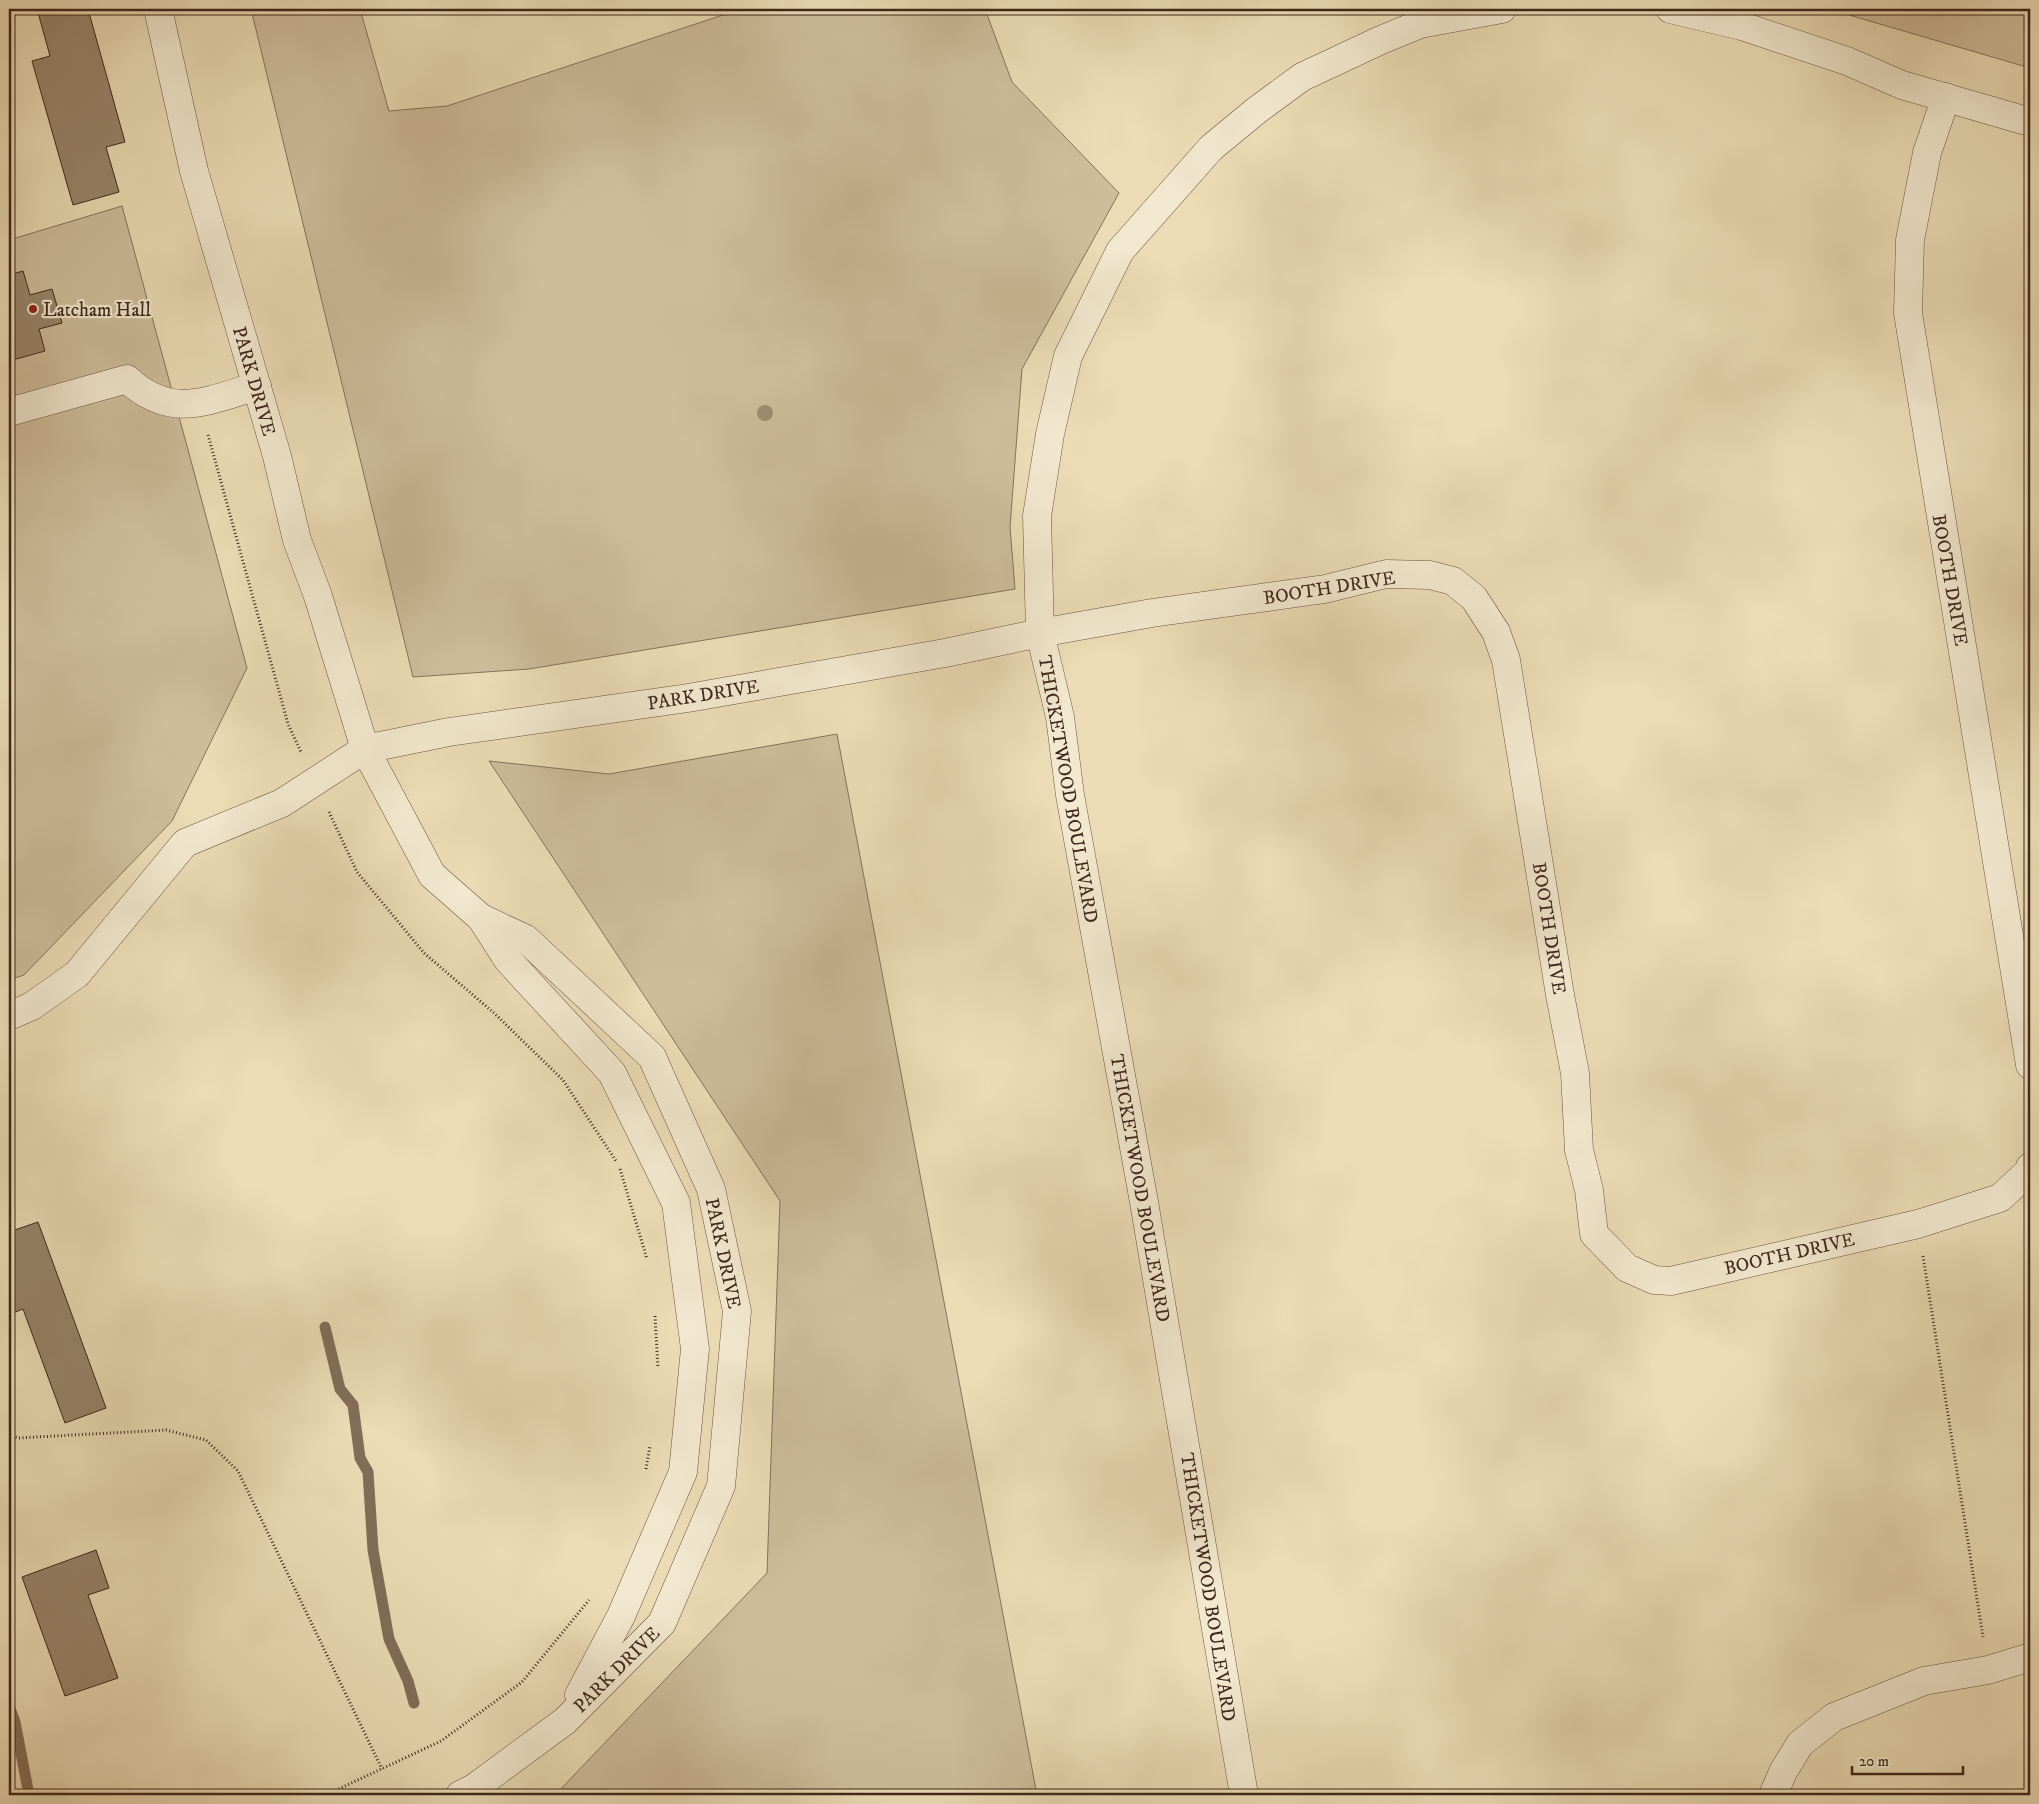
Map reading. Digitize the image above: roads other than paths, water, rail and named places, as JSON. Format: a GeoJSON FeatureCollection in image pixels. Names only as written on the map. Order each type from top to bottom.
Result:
{"type":"FeatureCollection","features":[{"type":"Feature","properties":{"kind":"street","name":"PARK DRIVE"},"geometry":{"type":"LineString","coordinates":[[158,9],[194,171],[257,386],[297,540],[318,596],[365,749],[432,875],[481,918],[508,960],[612,1073],[676,1203],[695,1349],[683,1472],[621,1616],[565,1721]]}},
{"type":"Feature","properties":{"kind":"street","name":"THICKETWOOD BOULEVARD"},"geometry":{"type":"LineString","coordinates":[[1244,1795],[1144,1202],[1070,795],[1060,717],[1040,633],[1037,516],[1050,434],[1068,356],[1120,252],[1211,148],[1257,110],[1302,77],[1420,24],[1502,9]]}},
{"type":"Feature","properties":{"kind":"street"},"geometry":{"type":"LineString","coordinates":[[1670,9],[1742,26],[1847,61],[1902,85],[1946,96],[2030,122]]}},
{"type":"Feature","properties":{"kind":"street","name":"BOOTH DRIVE"},"geometry":{"type":"LineString","coordinates":[[1946,96],[1927,153],[1910,240],[1908,313],[2030,1065]]}},
{"type":"Feature","properties":{"kind":"street"},"geometry":{"type":"LineString","coordinates":[[9,412],[128,379],[139,390],[158,401],[176,405],[199,403],[257,386]]}},
{"type":"Feature","properties":{"kind":"street","name":"BOOTH DRIVE"},"geometry":{"type":"LineString","coordinates":[[1040,633],[1152,613],[1325,589],[1386,574],[1430,575],[1452,581],[1474,598],[1496,632],[1506,660],[1560,995],[1575,1072],[1579,1150],[1589,1190],[1594,1234],[1627,1268],[1654,1280],[1671,1281],[1918,1224],[2000,1198],[2029,1171],[2030,1167]]}},
{"type":"Feature","properties":{"kind":"street","name":"PARK DRIVE"},"geometry":{"type":"LineString","coordinates":[[365,749],[449,732],[688,698],[945,653],[1040,633]]}},
{"type":"Feature","properties":{"kind":"street"},"geometry":{"type":"LineString","coordinates":[[9,1016],[32,1006],[77,974],[185,843],[282,803],[365,749]]}},
{"type":"Feature","properties":{"kind":"street","name":"PARK DRIVE"},"geometry":{"type":"LineString","coordinates":[[460,1795],[474,1788],[565,1721],[662,1623],[721,1486],[737,1312],[711,1189],[652,1057],[526,939],[481,918]]}},
{"type":"Feature","properties":{"kind":"street"},"geometry":{"type":"LineString","coordinates":[[1773,1795],[1783,1772],[1800,1744],[1834,1717],[1924,1681],[1988,1670],[2030,1657]]}},
{"type":"Feature","properties":{"kind":"waterway"},"geometry":{"type":"LineString","coordinates":[[325,1327],[340,1389],[353,1405],[360,1458],[368,1472],[373,1550],[389,1639],[408,1681],[414,1703]]}},
{"type":"Feature","properties":{"kind":"waterway"},"geometry":{"type":"LineString","coordinates":[[9,1706],[15,1722],[29,1795]]}},
{"type":"Feature","properties":{"kind":"place","name":"Latcham Hall"},"geometry":{"type":"Point","coordinates":[33,309]}}]}
